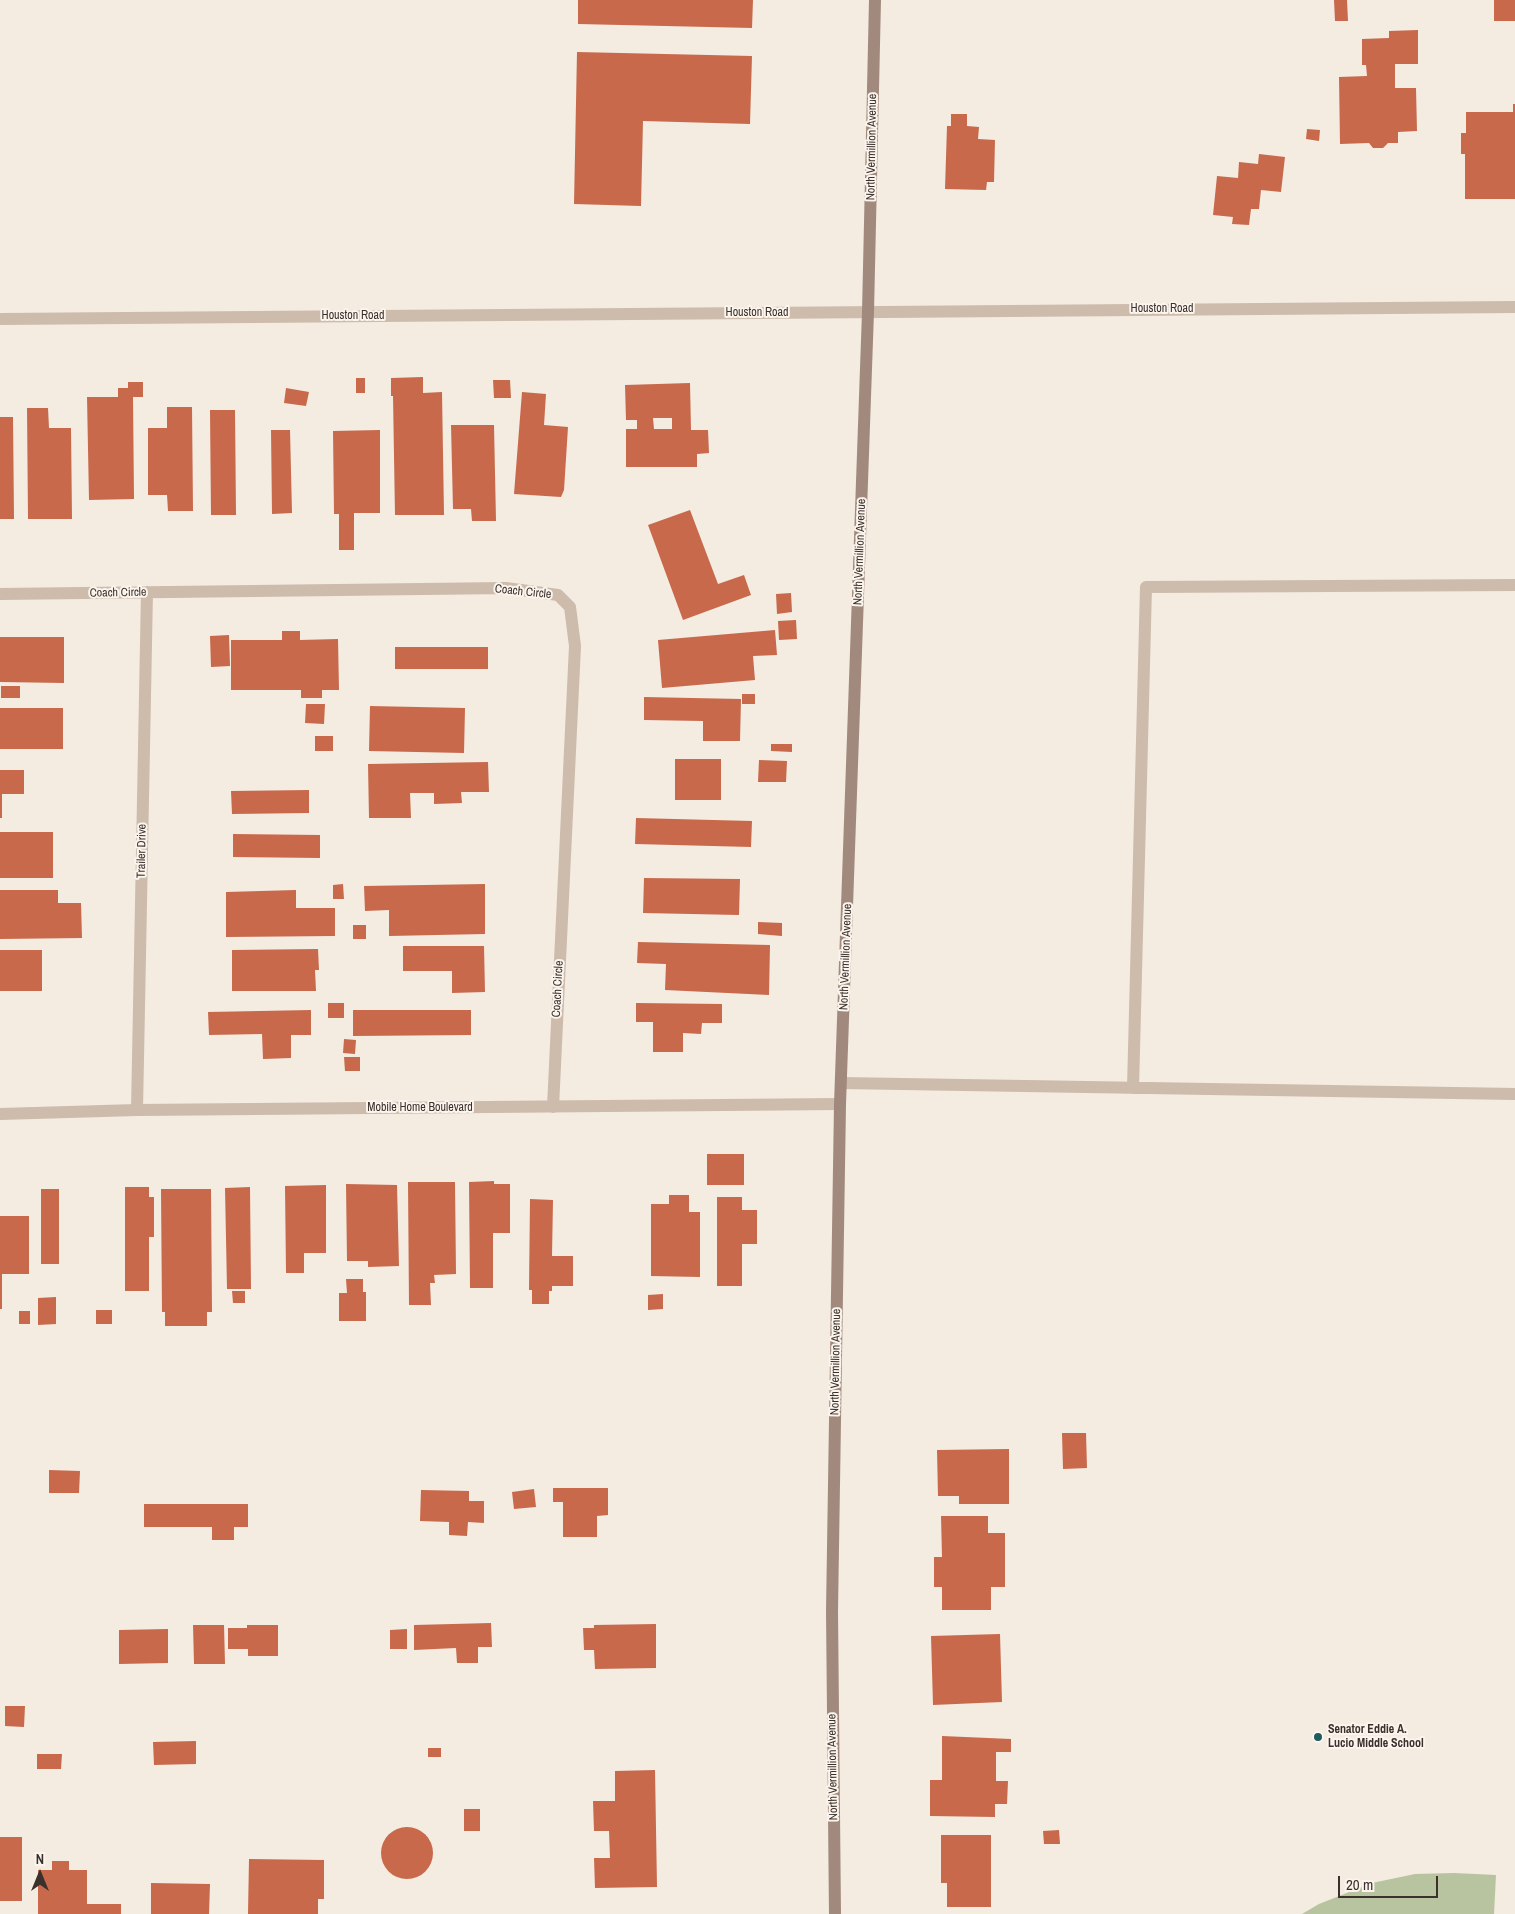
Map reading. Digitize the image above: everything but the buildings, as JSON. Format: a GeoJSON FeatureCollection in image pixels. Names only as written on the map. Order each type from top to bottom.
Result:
{"type":"FeatureCollection","features":[{"type":"Feature","properties":{"kind":"street","name":"North Vermillion Avenue"},"geometry":{"type":"LineString","coordinates":[[834,1914],[832,1611],[840,1104],[868,312],[875,0]]}},
{"type":"Feature","properties":{"kind":"street","name":"Houston Road"},"geometry":{"type":"LineString","coordinates":[[0,319],[1515,307]]}},
{"type":"Feature","properties":{"kind":"street"},"geometry":{"type":"LineString","coordinates":[[1134,1088],[1146,587],[1515,585]]}},
{"type":"Feature","properties":{"kind":"street","name":"Coach Circle"},"geometry":{"type":"LineString","coordinates":[[0,594],[506,588],[558,595],[570,607],[575,646],[553,1107]]}},
{"type":"Feature","properties":{"kind":"street","name":"Trailer Drive"},"geometry":{"type":"LineString","coordinates":[[137,1110],[147,592]]}},
{"type":"Feature","properties":{"kind":"street"},"geometry":{"type":"LineString","coordinates":[[841,1084],[1515,1094]]}},
{"type":"Feature","properties":{"kind":"street","name":"Mobile Home Boulevard"},"geometry":{"type":"LineString","coordinates":[[0,1114],[137,1110],[840,1104]]}},
{"type":"Feature","properties":{"kind":"green space"},"geometry":{"type":"Polygon","coordinates":[[[1415,1874],[1496,1875],[1494,1914],[1302,1914],[1319,1904],[1372,1883],[1415,1874]]]}},
{"type":"Feature","properties":{"kind":"place","name":"Senator Eddie A. Lucio Middle School"},"geometry":{"type":"Point","coordinates":[1318,1737]}}]}
